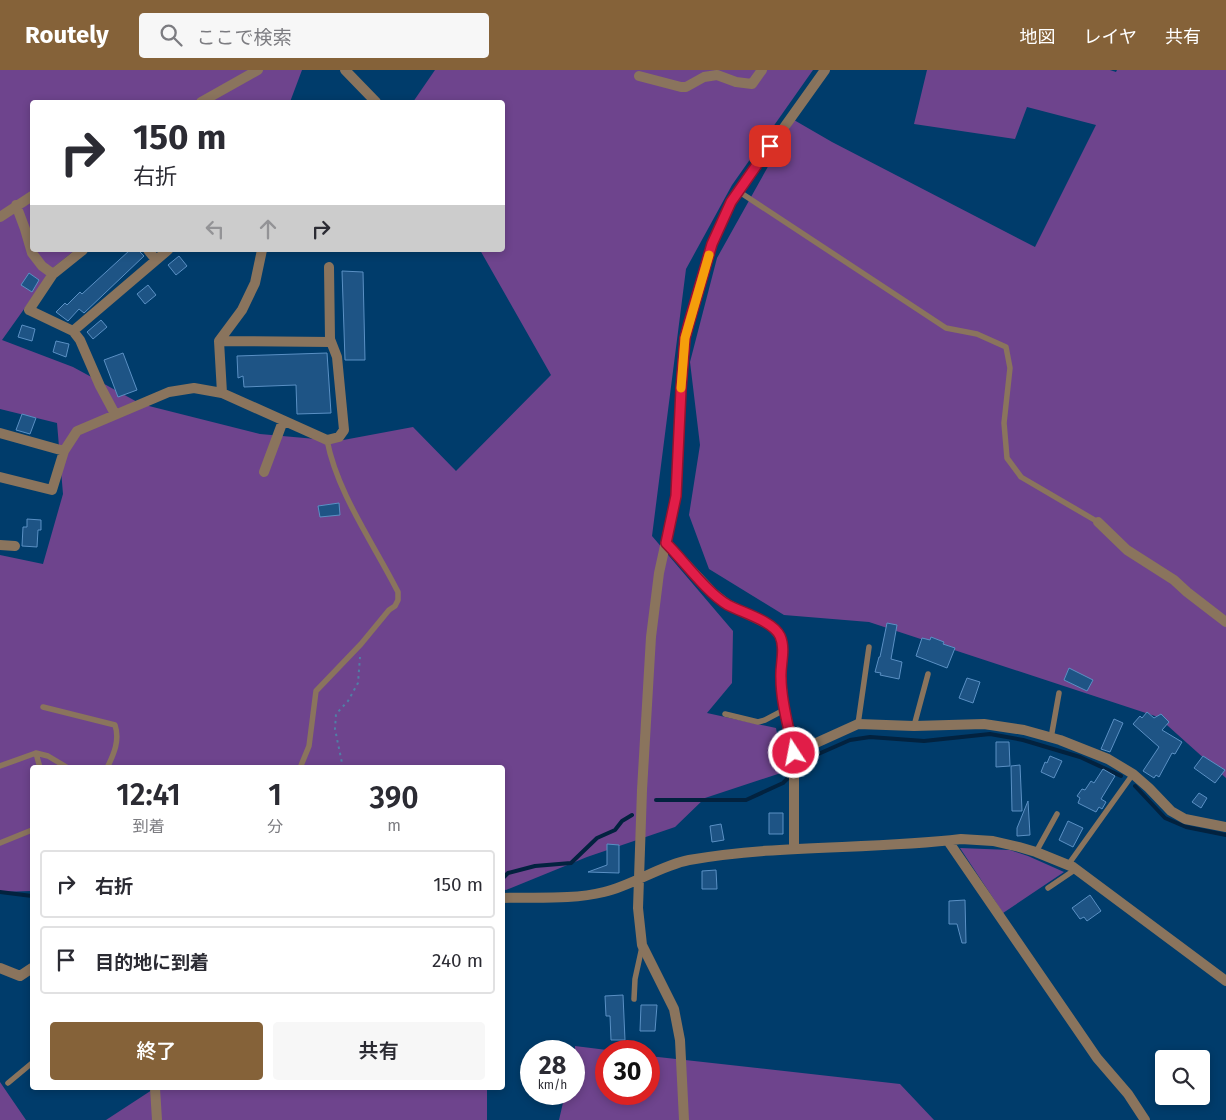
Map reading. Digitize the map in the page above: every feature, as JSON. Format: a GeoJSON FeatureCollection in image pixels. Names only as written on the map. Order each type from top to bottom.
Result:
{"type":"FeatureCollection","features":[{"type":"Feature","properties":{"kind":"street"},"geometry":{"type":"LineString","coordinates":[[205,100],[258,70]]}},
{"type":"Feature","properties":{"kind":"street"},"geometry":{"type":"LineString","coordinates":[[345,70],[374,100]]}},
{"type":"Feature","properties":{"kind":"street"},"geometry":{"type":"LineString","coordinates":[[639,76],[686,87],[704,77],[717,75],[736,82],[752,84],[762,70]]}},
{"type":"Feature","properties":{"kind":"street"},"geometry":{"type":"LineString","coordinates":[[684,1120],[680,1040],[674,1009],[642,945],[638,908],[642,790],[651,637],[659,573],[676,496],[685,338],[712,244],[731,202],[825,70]]}},
{"type":"Feature","properties":{"kind":"street"},"geometry":{"type":"LineString","coordinates":[[0,216],[30,197]]}},
{"type":"Feature","properties":{"kind":"street"},"geometry":{"type":"LineString","coordinates":[[16,205],[30,246]]}},
{"type":"Feature","properties":{"kind":"street"},"geometry":{"type":"LineString","coordinates":[[32,252],[42,266],[53,274]]}},
{"type":"Feature","properties":{"kind":"street"},"geometry":{"type":"LineString","coordinates":[[80,252],[53,274],[29,310],[73,331],[80,340],[100,386],[115,414]]}},
{"type":"Feature","properties":{"kind":"street"},"geometry":{"type":"LineString","coordinates":[[150,252],[156,260]]}},
{"type":"Feature","properties":{"kind":"street"},"geometry":{"type":"LineString","coordinates":[[73,331],[166,252]]}},
{"type":"Feature","properties":{"kind":"street"},"geometry":{"type":"LineString","coordinates":[[222,393],[220,341],[242,310],[255,283],[262,252]]}},
{"type":"Feature","properties":{"kind":"street"},"geometry":{"type":"LineString","coordinates":[[0,477],[52,490],[64,451],[77,431],[169,392],[194,388],[222,393],[327,440],[339,437],[344,430],[337,357],[331,342],[329,267]]}},
{"type":"Feature","properties":{"kind":"street"},"geometry":{"type":"LineString","coordinates":[[220,341],[331,342]]}},
{"type":"Feature","properties":{"kind":"street"},"geometry":{"type":"LineString","coordinates":[[264,472],[282,421]]}},
{"type":"Feature","properties":{"kind":"street"},"geometry":{"type":"LineString","coordinates":[[0,433],[64,451]]}},
{"type":"Feature","properties":{"kind":"street"},"geometry":{"type":"LineString","coordinates":[[1098,522],[1127,550],[1174,580],[1226,622]]}},
{"type":"Feature","properties":{"kind":"street"},"geometry":{"type":"LineString","coordinates":[[666,543],[727,604],[770,625],[780,636],[784,710],[794,753],[794,849]]}},
{"type":"Feature","properties":{"kind":"street"},"geometry":{"type":"LineString","coordinates":[[0,545],[15,546]]}},
{"type":"Feature","properties":{"kind":"street"},"geometry":{"type":"LineString","coordinates":[[794,753],[858,724],[914,726],[984,724],[1024,730],[1108,759],[1133,774],[1171,811],[1184,819],[1226,827]]}},
{"type":"Feature","properties":{"kind":"street"},"geometry":{"type":"LineString","coordinates":[[505,898],[585,895],[606,892],[664,867],[687,860],[742,852],[961,839],[993,841],[1036,852],[1072,867],[1226,981]]}},
{"type":"Feature","properties":{"kind":"street"},"geometry":{"type":"LineString","coordinates":[[948,841],[1097,1058],[1128,1094],[1146,1120]]}},
{"type":"Feature","properties":{"kind":"street"},"geometry":{"type":"LineString","coordinates":[[0,968],[20,976],[30,969]]}},
{"type":"Feature","properties":{"kind":"street"},"geometry":{"type":"LineString","coordinates":[[155,1090],[157,1120]]}},
{"type":"Feature","properties":{"kind":"lane"},"geometry":{"type":"LineString","coordinates":[[738,191],[946,328],[977,334],[1006,347],[1010,368],[1004,423],[1007,458],[1021,477],[1098,522]]}},
{"type":"Feature","properties":{"kind":"lane"},"geometry":{"type":"LineString","coordinates":[[301,765],[308,746],[316,691],[361,644],[389,610],[396,606],[398,600],[398,592],[348,500],[330,454],[327,440]]}},
{"type":"Feature","properties":{"kind":"lane"},"geometry":{"type":"LineString","coordinates":[[858,724],[869,647]]}},
{"type":"Feature","properties":{"kind":"lane"},"geometry":{"type":"LineString","coordinates":[[914,726],[928,674]]}},
{"type":"Feature","properties":{"kind":"lane"},"geometry":{"type":"LineString","coordinates":[[1051,738],[1059,693]]}},
{"type":"Feature","properties":{"kind":"lane"},"geometry":{"type":"LineString","coordinates":[[43,707],[115,725],[118,734],[113,756],[108,765]]}},
{"type":"Feature","properties":{"kind":"lane"},"geometry":{"type":"LineString","coordinates":[[725,714],[758,722],[766,720],[784,710]]}},
{"type":"Feature","properties":{"kind":"lane"},"geometry":{"type":"LineString","coordinates":[[36,753],[39,765]]}},
{"type":"Feature","properties":{"kind":"lane"},"geometry":{"type":"LineString","coordinates":[[0,766],[36,753],[48,756],[63,765]]}},
{"type":"Feature","properties":{"kind":"lane"},"geometry":{"type":"LineString","coordinates":[[1048,888],[1072,867],[1133,774]]}},
{"type":"Feature","properties":{"kind":"lane"},"geometry":{"type":"LineString","coordinates":[[1036,852],[1057,814]]}},
{"type":"Feature","properties":{"kind":"lane"},"geometry":{"type":"LineString","coordinates":[[0,843],[30,831]]}},
{"type":"Feature","properties":{"kind":"lane"},"geometry":{"type":"LineString","coordinates":[[634,999],[635,979],[642,945]]}},
{"type":"Feature","properties":{"kind":"lane"},"geometry":{"type":"LineString","coordinates":[[8,1082],[30,1065]]}},
{"type":"Feature","properties":{"kind":"path"},"geometry":{"type":"LineString","coordinates":[[342,765],[335,729],[336,714],[348,701],[358,683],[361,644]]}},
{"type":"Feature","properties":{"kind":"shaded area"},"geometry":{"type":"Polygon","coordinates":[[[0,70],[302,70],[291,100],[30,100],[30,252],[73,252],[54,267],[2,340],[73,367],[141,404],[260,434],[338,441],[413,427],[456,471],[551,375],[481,252],[505,252],[505,100],[414,100],[435,70],[813,70],[732,185],[686,269],[652,536],[733,631],[732,683],[707,713],[776,728],[784,772],[705,798],[675,827],[587,857],[506,890],[505,765],[30,765],[30,891],[0,892],[0,555],[43,564],[63,494],[57,423],[0,409],[0,70]]]}},
{"type":"Feature","properties":{"kind":"shaded area"},"geometry":{"type":"Polygon","coordinates":[[[927,70],[1110,70],[1116,72],[1117,70],[1226,70],[1226,778],[1158,717],[869,622],[784,615],[709,569],[689,515],[700,445],[690,362],[717,258],[794,120],[832,142],[1035,247],[1096,125],[1027,107],[1015,139],[914,124],[927,70]]]}},
{"type":"Feature","properties":{"kind":"shaded area"},"geometry":{"type":"Polygon","coordinates":[[[960,848],[1010,850],[1064,872],[1003,913],[960,848]]]}},
{"type":"Feature","properties":{"kind":"shaded area"},"geometry":{"type":"Polygon","coordinates":[[[585,1047],[595,1048],[595,1105],[660,1105],[660,1057],[900,1084],[934,1120],[559,1120],[562,1105],[585,1105],[585,1047]]]}},
{"type":"Feature","properties":{"kind":"shaded area"},"geometry":{"type":"Polygon","coordinates":[[[0,1082],[26,1120],[0,1120],[0,1082]]]}},
{"type":"Feature","properties":{"kind":"shaded area"},"geometry":{"type":"Polygon","coordinates":[[[152,1090],[487,1090],[487,1120],[106,1120],[152,1090]]]}},
{"type":"Feature","properties":{"kind":"building"},"geometry":{"type":"Polygon","coordinates":[[[128,252],[140,252],[144,256],[84,313],[79,309],[68,321],[56,312],[65,303],[67,305],[80,292],[82,294],[128,252]]]}},
{"type":"Feature","properties":{"kind":"building"},"geometry":{"type":"Polygon","coordinates":[[[179,256],[187,266],[176,275],[168,265],[179,256]]]}},
{"type":"Feature","properties":{"kind":"building"},"geometry":{"type":"Polygon","coordinates":[[[342,271],[363,272],[365,360],[345,360],[342,271]]]}},
{"type":"Feature","properties":{"kind":"building"},"geometry":{"type":"Polygon","coordinates":[[[29,273],[39,280],[32,292],[21,285],[29,273]]]}},
{"type":"Feature","properties":{"kind":"building"},"geometry":{"type":"Polygon","coordinates":[[[148,285],[156,295],[145,304],[137,294],[148,285]]]}},
{"type":"Feature","properties":{"kind":"building"},"geometry":{"type":"Polygon","coordinates":[[[101,320],[107,327],[93,339],[87,332],[101,320]]]}},
{"type":"Feature","properties":{"kind":"building"},"geometry":{"type":"Polygon","coordinates":[[[22,325],[35,329],[32,341],[18,337],[22,325]]]}},
{"type":"Feature","properties":{"kind":"building"},"geometry":{"type":"Polygon","coordinates":[[[56,341],[69,344],[66,357],[53,352],[56,341]]]}},
{"type":"Feature","properties":{"kind":"building"},"geometry":{"type":"Polygon","coordinates":[[[123,353],[137,390],[118,397],[104,360],[123,353]]]}},
{"type":"Feature","properties":{"kind":"building"},"geometry":{"type":"Polygon","coordinates":[[[327,353],[331,413],[297,414],[296,385],[244,387],[243,376],[238,378],[237,356],[327,353]]]}},
{"type":"Feature","properties":{"kind":"building"},"geometry":{"type":"Polygon","coordinates":[[[22,414],[36,418],[30,434],[16,430],[22,414]]]}},
{"type":"Feature","properties":{"kind":"building"},"geometry":{"type":"Polygon","coordinates":[[[339,503],[340,515],[320,517],[318,506],[339,503]]]}},
{"type":"Feature","properties":{"kind":"building"},"geometry":{"type":"Polygon","coordinates":[[[27,519],[41,520],[41,530],[38,530],[37,547],[22,546],[23,527],[27,527],[27,519]]]}},
{"type":"Feature","properties":{"kind":"building"},"geometry":{"type":"Polygon","coordinates":[[[887,623],[897,625],[891,659],[902,662],[899,679],[875,672],[887,623]]]}},
{"type":"Feature","properties":{"kind":"building"},"geometry":{"type":"Polygon","coordinates":[[[931,637],[955,648],[947,668],[916,656],[922,638],[930,640],[931,637]]]}},
{"type":"Feature","properties":{"kind":"building"},"geometry":{"type":"Polygon","coordinates":[[[1069,668],[1093,680],[1087,691],[1064,680],[1069,668]]]}},
{"type":"Feature","properties":{"kind":"building"},"geometry":{"type":"Polygon","coordinates":[[[967,678],[980,682],[973,703],[959,698],[967,678]]]}},
{"type":"Feature","properties":{"kind":"building"},"geometry":{"type":"Polygon","coordinates":[[[1147,712],[1154,718],[1161,714],[1169,722],[1162,730],[1182,742],[1175,754],[1172,753],[1159,777],[1156,775],[1154,778],[1143,771],[1159,747],[1133,724],[1140,716],[1142,718],[1147,712]]]}},
{"type":"Feature","properties":{"kind":"building"},"geometry":{"type":"Polygon","coordinates":[[[1114,719],[1123,723],[1110,752],[1101,749],[1114,719]]]}},
{"type":"Feature","properties":{"kind":"building"},"geometry":{"type":"Polygon","coordinates":[[[996,742],[1009,742],[1010,766],[996,767],[996,742]]]}},
{"type":"Feature","properties":{"kind":"building"},"geometry":{"type":"Polygon","coordinates":[[[1050,756],[1062,761],[1054,778],[1041,772],[1050,756]]]}},
{"type":"Feature","properties":{"kind":"building"},"geometry":{"type":"Polygon","coordinates":[[[1203,756],[1225,770],[1215,783],[1194,768],[1203,756]]]}},
{"type":"Feature","properties":{"kind":"building"},"geometry":{"type":"Polygon","coordinates":[[[1020,765],[1022,811],[1012,811],[1011,766],[1020,765]]]}},
{"type":"Feature","properties":{"kind":"building"},"geometry":{"type":"Polygon","coordinates":[[[1103,769],[1115,776],[1101,799],[1106,802],[1102,809],[1099,807],[1096,812],[1078,803],[1080,798],[1077,796],[1082,789],[1085,790],[1091,781],[1094,783],[1103,769]]]}},
{"type":"Feature","properties":{"kind":"building"},"geometry":{"type":"Polygon","coordinates":[[[1199,793],[1207,798],[1201,808],[1192,802],[1199,793]]]}},
{"type":"Feature","properties":{"kind":"building"},"geometry":{"type":"Polygon","coordinates":[[[1028,801],[1030,835],[1017,836],[1017,828],[1028,801]]]}},
{"type":"Feature","properties":{"kind":"building"},"geometry":{"type":"Polygon","coordinates":[[[769,813],[783,813],[783,834],[769,834],[769,813]]]}},
{"type":"Feature","properties":{"kind":"building"},"geometry":{"type":"Polygon","coordinates":[[[1068,821],[1083,828],[1073,847],[1059,840],[1068,821]]]}},
{"type":"Feature","properties":{"kind":"building"},"geometry":{"type":"Polygon","coordinates":[[[721,824],[724,840],[712,842],[710,826],[721,824]]]}},
{"type":"Feature","properties":{"kind":"building"},"geometry":{"type":"Polygon","coordinates":[[[607,844],[619,845],[619,873],[588,872],[607,865],[607,844]]]}},
{"type":"Feature","properties":{"kind":"building"},"geometry":{"type":"Polygon","coordinates":[[[716,870],[717,889],[702,889],[702,871],[716,870]]]}},
{"type":"Feature","properties":{"kind":"building"},"geometry":{"type":"Polygon","coordinates":[[[1090,895],[1101,911],[1087,921],[1084,917],[1080,919],[1072,908],[1090,895]]]}},
{"type":"Feature","properties":{"kind":"building"},"geometry":{"type":"Polygon","coordinates":[[[965,900],[966,943],[962,943],[957,924],[949,924],[949,901],[965,900]]]}},
{"type":"Feature","properties":{"kind":"building"},"geometry":{"type":"Polygon","coordinates":[[[623,995],[625,1040],[611,1040],[610,1016],[606,1016],[605,996],[623,995]]]}},
{"type":"Feature","properties":{"kind":"building"},"geometry":{"type":"Polygon","coordinates":[[[641,1005],[657,1005],[655,1031],[640,1031],[641,1005]]]}},
{"type":"Feature","properties":{"kind":"waterway"},"geometry":{"type":"LineString","coordinates":[[797,769],[807,759],[850,740],[870,737],[924,741],[990,734],[1023,740],[1080,757],[1121,776]]}},
{"type":"Feature","properties":{"kind":"waterway"},"geometry":{"type":"LineString","coordinates":[[656,800],[746,800],[783,783],[792,774]]}},
{"type":"Feature","properties":{"kind":"waterway"},"geometry":{"type":"LineString","coordinates":[[1135,786],[1165,818],[1186,827],[1226,835]]}},
{"type":"Feature","properties":{"kind":"waterway"},"geometry":{"type":"LineString","coordinates":[[505,876],[508,873],[535,866],[571,863],[597,838],[615,830],[622,821],[632,815]]}},
{"type":"Feature","properties":{"kind":"waterway"},"geometry":{"type":"LineString","coordinates":[[0,892],[30,896]]}},
{"type":"Feature","properties":{"kind":"slow traffic"},"geometry":{"type":"LineString","coordinates":[[681,388],[685,338],[709,255]]}},
{"type":"Feature","properties":{"kind":"route"},"geometry":{"type":"LineString","coordinates":[[770,146],[731,202],[712,244],[685,338],[676,496],[666,543],[713,593],[727,604],[770,625],[780,636],[784,710],[794,753]]}}]}
